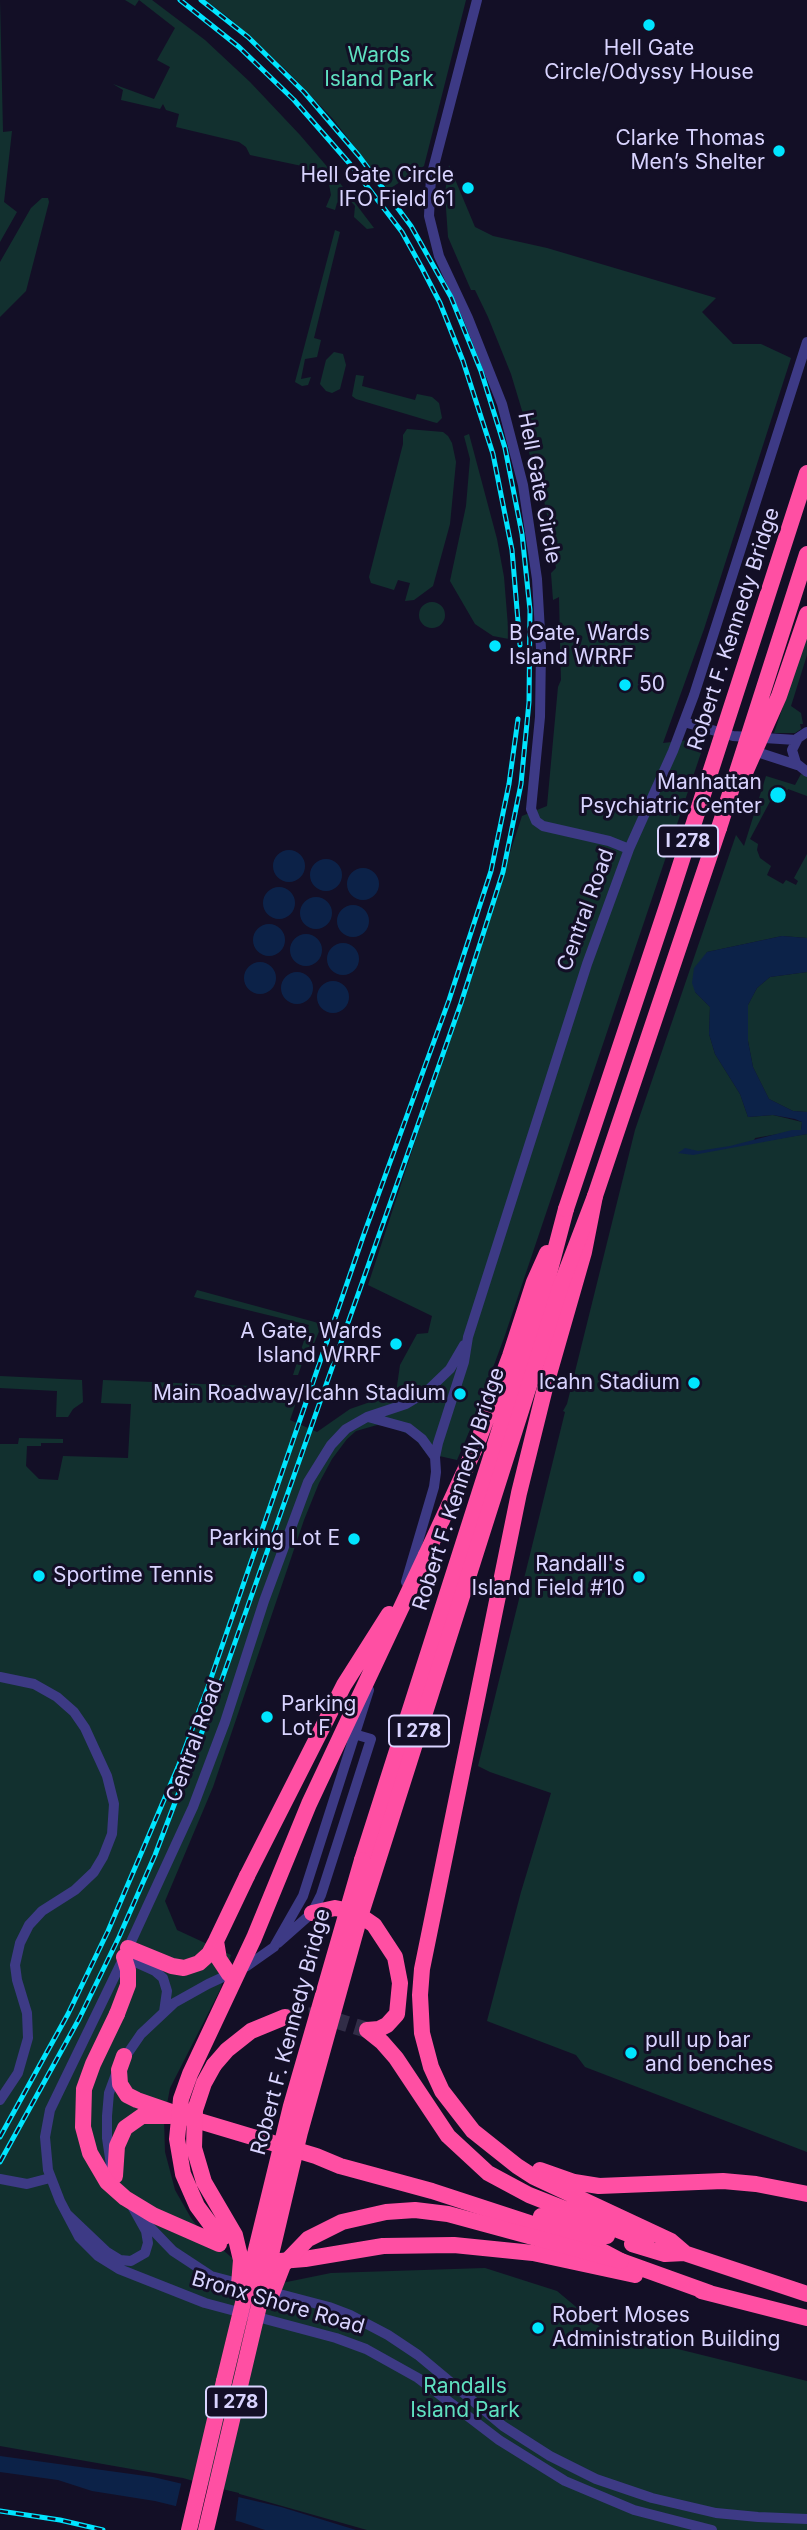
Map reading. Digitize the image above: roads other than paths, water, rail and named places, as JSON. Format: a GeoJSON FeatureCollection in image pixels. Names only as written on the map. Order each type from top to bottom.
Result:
{"type":"FeatureCollection","features":[{"type":"Feature","properties":{"kind":"highway","name":"Robert F. Kennedy Bridge"},"geometry":{"type":"LineString","coordinates":[[189,2530],[285,2130],[337,1942],[546,1285],[566,1209],[807,472]]}},
{"type":"Feature","properties":{"kind":"highway","name":"Robert F. Kennedy Bridge"},"geometry":{"type":"LineString","coordinates":[[206,2530],[300,2132],[358,1923],[573,1248],[595,1196],[719,828],[807,554]]}},
{"type":"Feature","properties":{"kind":"highway"},"geometry":{"type":"LineString","coordinates":[[719,828],[765,733],[807,614]]}},
{"type":"Feature","properties":{"kind":"highway"},"geometry":{"type":"LineString","coordinates":[[595,1196],[584,1252],[548,1376],[519,1493],[421,1981],[421,2022],[431,2067],[442,2091],[457,2113],[484,2141],[534,2177],[671,2241],[685,2253]]}},
{"type":"Feature","properties":{"kind":"highway"},"geometry":{"type":"LineString","coordinates":[[221,2240],[197,2206],[183,2174],[177,2139],[180,2099],[254,1938],[309,1804],[477,1444],[534,1282],[566,1209]]}},
{"type":"Feature","properties":{"kind":"highway"},"geometry":{"type":"LineString","coordinates":[[426,1555],[344,1685],[216,1941],[202,1961],[184,1968],[126,1953],[128,1985],[93,2064],[83,2098],[83,2127],[93,2160],[107,2182],[125,2199],[153,2215],[262,2257],[283,2261],[383,2246],[472,2246],[507,2249],[574,2260],[807,2318]]}},
{"type":"Feature","properties":{"kind":"highway"},"geometry":{"type":"LineString","coordinates":[[312,1913],[335,1908],[348,1909],[367,1919],[380,1933],[395,1957],[399,1973],[400,2001],[394,2019],[383,2027],[367,2030],[382,2042],[396,2059],[448,2136],[488,2173],[555,2206],[667,2249],[807,2294]]}},
{"type":"Feature","properties":{"kind":"highway"},"geometry":{"type":"LineString","coordinates":[[216,1941],[219,1959],[229,1974]]}},
{"type":"Feature","properties":{"kind":"highway"},"geometry":{"type":"LineString","coordinates":[[224,2381],[241,2260],[232,2227],[200,2174],[194,2148],[193,2120],[204,2083],[227,2049],[251,2031],[285,2017]]}},
{"type":"Feature","properties":{"kind":"highway"},"geometry":{"type":"LineString","coordinates":[[124,2056],[119,2080],[127,2095],[189,2118],[316,2156],[341,2159],[665,2254],[685,2253]]}},
{"type":"Feature","properties":{"kind":"highway"},"geometry":{"type":"LineString","coordinates":[[115,2176],[118,2141],[121,2133],[133,2121],[152,2115],[189,2118]]}},
{"type":"Feature","properties":{"kind":"highway"},"geometry":{"type":"LineString","coordinates":[[484,2141],[548,2173],[586,2184],[613,2187],[723,2181],[757,2184],[807,2194]]}},
{"type":"Feature","properties":{"kind":"highway"},"geometry":{"type":"LineString","coordinates":[[433,2188],[587,2243],[621,2261]]}},
{"type":"Feature","properties":{"kind":"highway"},"geometry":{"type":"LineString","coordinates":[[214,2530],[272,2290],[283,2265],[308,2239],[329,2227],[357,2217],[386,2212],[432,2211],[621,2261],[710,2293]]}},
{"type":"Feature","properties":{"kind":"street","name":"Hell Gate Circle"},"geometry":{"type":"LineString","coordinates":[[477,0],[431,177],[429,216],[439,256],[468,318],[502,404],[523,485],[537,579],[541,649],[540,717],[532,814],[542,826],[609,841],[629,849]]}},
{"type":"Feature","properties":{"kind":"street","name":"Central Road"},"geometry":{"type":"LineString","coordinates":[[274,1947],[303,1896],[354,1734],[412,1567],[435,1487],[435,1457],[464,1362],[468,1337],[587,964],[629,849],[684,722],[807,342]]}},
{"type":"Feature","properties":{"kind":"street"},"geometry":{"type":"LineString","coordinates":[[684,722],[733,736],[796,740]]}},
{"type":"Feature","properties":{"kind":"street"},"geometry":{"type":"LineString","coordinates":[[797,765],[792,750],[796,740],[807,732]]}},
{"type":"Feature","properties":{"kind":"street"},"geometry":{"type":"LineString","coordinates":[[733,736],[757,752],[797,765],[807,772]]}},
{"type":"Feature","properties":{"kind":"street","name":"Central Road"},"geometry":{"type":"LineString","coordinates":[[67,2214],[50,2178],[45,2147],[50,2109],[165,1870],[215,1748],[264,1601],[308,1482],[338,1436],[355,1422],[406,1404],[426,1392],[455,1363],[468,1337]]}},
{"type":"Feature","properties":{"kind":"street"},"geometry":{"type":"LineString","coordinates":[[367,1417],[408,1429],[422,1439],[435,1457]]}},
{"type":"Feature","properties":{"kind":"street"},"geometry":{"type":"LineString","coordinates":[[0,1677],[34,1684],[57,1697],[74,1712],[85,1728],[103,1766],[114,1804],[112,1833],[94,1872],[75,1890],[42,1911],[29,1925],[19,1944],[15,1965],[27,2013],[28,2038],[19,2073],[0,2100]]}},
{"type":"Feature","properties":{"kind":"street","name":"Central Road"},"geometry":{"type":"LineString","coordinates":[[135,2210],[115,2176],[108,2148],[107,2116],[112,2083],[124,2056],[141,2034],[164,2012],[186,1996],[247,1966],[274,1947],[312,1913],[321,1895],[371,1739],[354,1734]]}},
{"type":"Feature","properties":{"kind":"street"},"geometry":{"type":"LineString","coordinates":[[126,1953],[163,1978],[167,1991],[164,2012]]}},
{"type":"Feature","properties":{"kind":"street"},"geometry":{"type":"LineString","coordinates":[[0,2179],[27,2184],[50,2178]]}},
{"type":"Feature","properties":{"kind":"street"},"geometry":{"type":"LineString","coordinates":[[67,2214],[107,2252],[120,2260],[131,2261],[145,2253],[148,2243],[146,2231],[135,2210]]}},
{"type":"Feature","properties":{"kind":"street","name":"Bronx Shore Road"},"geometry":{"type":"LineString","coordinates":[[135,2210],[173,2251],[211,2276],[306,2300],[350,2315],[377,2329],[418,2355],[503,2426],[550,2456],[596,2479],[652,2498],[716,2513],[758,2518],[807,2518]]}},
{"type":"Feature","properties":{"kind":"street","name":"Bronx Shore Road"},"geometry":{"type":"LineString","coordinates":[[67,2214],[79,2237],[89,2247],[108,2262],[132,2275],[205,2303],[336,2338],[366,2349],[418,2378],[543,2469],[594,2494],[659,2518],[712,2530]]}},
{"type":"Feature","properties":{"kind":"street"},"geometry":{"type":"LineString","coordinates":[[366,2349],[377,2329]]}},
{"type":"Feature","properties":{"kind":"street"},"geometry":{"type":"LineString","coordinates":[[470,2418],[475,2404]]}},
{"type":"Feature","properties":{"kind":"street"},"geometry":{"type":"LineString","coordinates":[[543,2469],[550,2456]]}},
{"type":"Feature","properties":{"kind":"street"},"geometry":{"type":"LineString","coordinates":[[594,2494],[596,2479]]}},
{"type":"Feature","properties":{"kind":"water"},"geometry":{"type":"Polygon","coordinates":[[[289,850],[300,855],[305,866],[300,877],[289,882],[278,877],[273,866],[278,855],[289,850]]]}},
{"type":"Feature","properties":{"kind":"water"},"geometry":{"type":"Polygon","coordinates":[[[326,859],[337,864],[342,875],[337,886],[326,891],[315,886],[310,875],[315,864],[326,859]]]}},
{"type":"Feature","properties":{"kind":"water"},"geometry":{"type":"Polygon","coordinates":[[[363,868],[374,873],[379,884],[374,895],[363,900],[352,895],[347,884],[352,873],[363,868]]]}},
{"type":"Feature","properties":{"kind":"water"},"geometry":{"type":"Polygon","coordinates":[[[279,887],[290,892],[295,903],[290,914],[279,919],[268,914],[263,903],[268,892],[279,887]]]}},
{"type":"Feature","properties":{"kind":"water"},"geometry":{"type":"Polygon","coordinates":[[[316,897],[327,902],[332,913],[327,924],[316,929],[305,924],[300,913],[305,902],[316,897]]]}},
{"type":"Feature","properties":{"kind":"water"},"geometry":{"type":"Polygon","coordinates":[[[353,905],[364,910],[369,921],[364,932],[353,937],[342,932],[337,921],[342,910],[353,905]]]}},
{"type":"Feature","properties":{"kind":"water"},"geometry":{"type":"Polygon","coordinates":[[[269,924],[280,929],[285,940],[280,951],[269,956],[258,951],[253,940],[258,929],[269,924]]]}},
{"type":"Feature","properties":{"kind":"water"},"geometry":{"type":"Polygon","coordinates":[[[306,934],[317,939],[322,950],[317,961],[306,966],[295,961],[290,950],[295,939],[306,934]]]}},
{"type":"Feature","properties":{"kind":"water"},"geometry":{"type":"Polygon","coordinates":[[[782,936],[807,938],[807,972],[770,977],[757,988],[748,1005],[748,1041],[753,1067],[769,1099],[793,1111],[807,1112],[807,1134],[693,1155],[678,1153],[685,1148],[698,1151],[801,1130],[802,1122],[795,1119],[773,1115],[748,1117],[740,1094],[715,1054],[709,1034],[710,1007],[695,992],[692,983],[694,968],[707,952],[782,936]]]}},
{"type":"Feature","properties":{"kind":"water"},"geometry":{"type":"Polygon","coordinates":[[[343,943],[354,948],[359,959],[354,970],[343,975],[332,970],[327,959],[332,948],[343,943]]]}},
{"type":"Feature","properties":{"kind":"water"},"geometry":{"type":"Polygon","coordinates":[[[260,962],[271,967],[276,978],[271,989],[260,994],[249,989],[244,978],[249,967],[260,962]]]}},
{"type":"Feature","properties":{"kind":"water"},"geometry":{"type":"Polygon","coordinates":[[[297,972],[308,977],[313,988],[308,999],[297,1004],[286,999],[281,988],[286,977],[297,972]]]}},
{"type":"Feature","properties":{"kind":"water"},"geometry":{"type":"Polygon","coordinates":[[[333,981],[344,986],[349,997],[344,1008],[333,1013],[322,1008],[317,997],[322,986],[333,981]]]}},
{"type":"Feature","properties":{"kind":"water"},"geometry":{"type":"Polygon","coordinates":[[[0,2456],[153,2477],[281,2507],[356,2530],[265,2530],[155,2501],[92,2491],[58,2480],[0,2472],[0,2456]]]}},
{"type":"Feature","properties":{"kind":"tunnel"},"geometry":{"type":"LineString","coordinates":[[285,2017],[318,2015],[367,2030]]}},
{"type":"Feature","properties":{"kind":"railway"},"geometry":{"type":"LineString","coordinates":[[180,0],[239,47],[294,100],[350,164],[402,232],[422,268],[440,303],[463,361],[493,454],[512,550],[520,645]]}},
{"type":"Feature","properties":{"kind":"railway"},"geometry":{"type":"LineString","coordinates":[[0,2162],[79,2019],[119,1937],[155,1855],[221,1682],[461,1003],[503,872],[521,784],[529,702],[530,610],[522,534],[505,448],[481,371],[451,297],[411,226],[359,156],[304,92],[248,37],[201,0]]}},
{"type":"Feature","properties":{"kind":"railway"},"geometry":{"type":"LineString","coordinates":[[0,2137],[68,2014],[108,1931],[178,1767],[209,1684],[364,1234],[449,1000],[491,871],[509,784],[518,719]]}},
{"type":"Feature","properties":{"kind":"railway"},"geometry":{"type":"LineString","coordinates":[[0,2511],[103,2530]]}},
{"type":"Feature","properties":{"kind":"place","name":"Hell Gate Circle/Odyssy House"},"geometry":{"type":"Point","coordinates":[649,25]}},
{"type":"Feature","properties":{"kind":"place","name":"Clarke Thomas Men’s Shelter"},"geometry":{"type":"Point","coordinates":[779,151]}},
{"type":"Feature","properties":{"kind":"place","name":"Hell Gate Circle IFO Field 61"},"geometry":{"type":"Point","coordinates":[468,188]}},
{"type":"Feature","properties":{"kind":"place","name":"B Gate, Wards Island WRRF"},"geometry":{"type":"Point","coordinates":[495,646]}},
{"type":"Feature","properties":{"kind":"place","name":"50"},"geometry":{"type":"Point","coordinates":[625,685]}},
{"type":"Feature","properties":{"kind":"place","name":"Manhattan Psychiatric Center"},"geometry":{"type":"Point","coordinates":[778,795]}},
{"type":"Feature","properties":{"kind":"place","name":"A Gate, Wards Island WRRF"},"geometry":{"type":"Point","coordinates":[396,1344]}},
{"type":"Feature","properties":{"kind":"place","name":"Icahn Stadium"},"geometry":{"type":"Point","coordinates":[694,1383]}},
{"type":"Feature","properties":{"kind":"place","name":"Main Roadway/Icahn Stadium"},"geometry":{"type":"Point","coordinates":[460,1394]}},
{"type":"Feature","properties":{"kind":"place","name":"Parking Lot E"},"geometry":{"type":"Point","coordinates":[354,1539]}},
{"type":"Feature","properties":{"kind":"place","name":"Sportime Tennis"},"geometry":{"type":"Point","coordinates":[39,1576]}},
{"type":"Feature","properties":{"kind":"place","name":"Randall's Island Field #10"},"geometry":{"type":"Point","coordinates":[639,1577]}},
{"type":"Feature","properties":{"kind":"place","name":"Parking Lot F"},"geometry":{"type":"Point","coordinates":[267,1717]}},
{"type":"Feature","properties":{"kind":"place","name":"pull up bar and benches"},"geometry":{"type":"Point","coordinates":[631,2053]}},
{"type":"Feature","properties":{"kind":"place","name":"Robert Moses Administration Building"},"geometry":{"type":"Point","coordinates":[538,2328]}},
{"type":"Feature","properties":{"kind":"park label","name":"Wards Island Park"},"geometry":{"type":"Point","coordinates":[379,68]}},
{"type":"Feature","properties":{"kind":"park label","name":"Randalls Island Park"},"geometry":{"type":"Point","coordinates":[465,2399]}}]}
